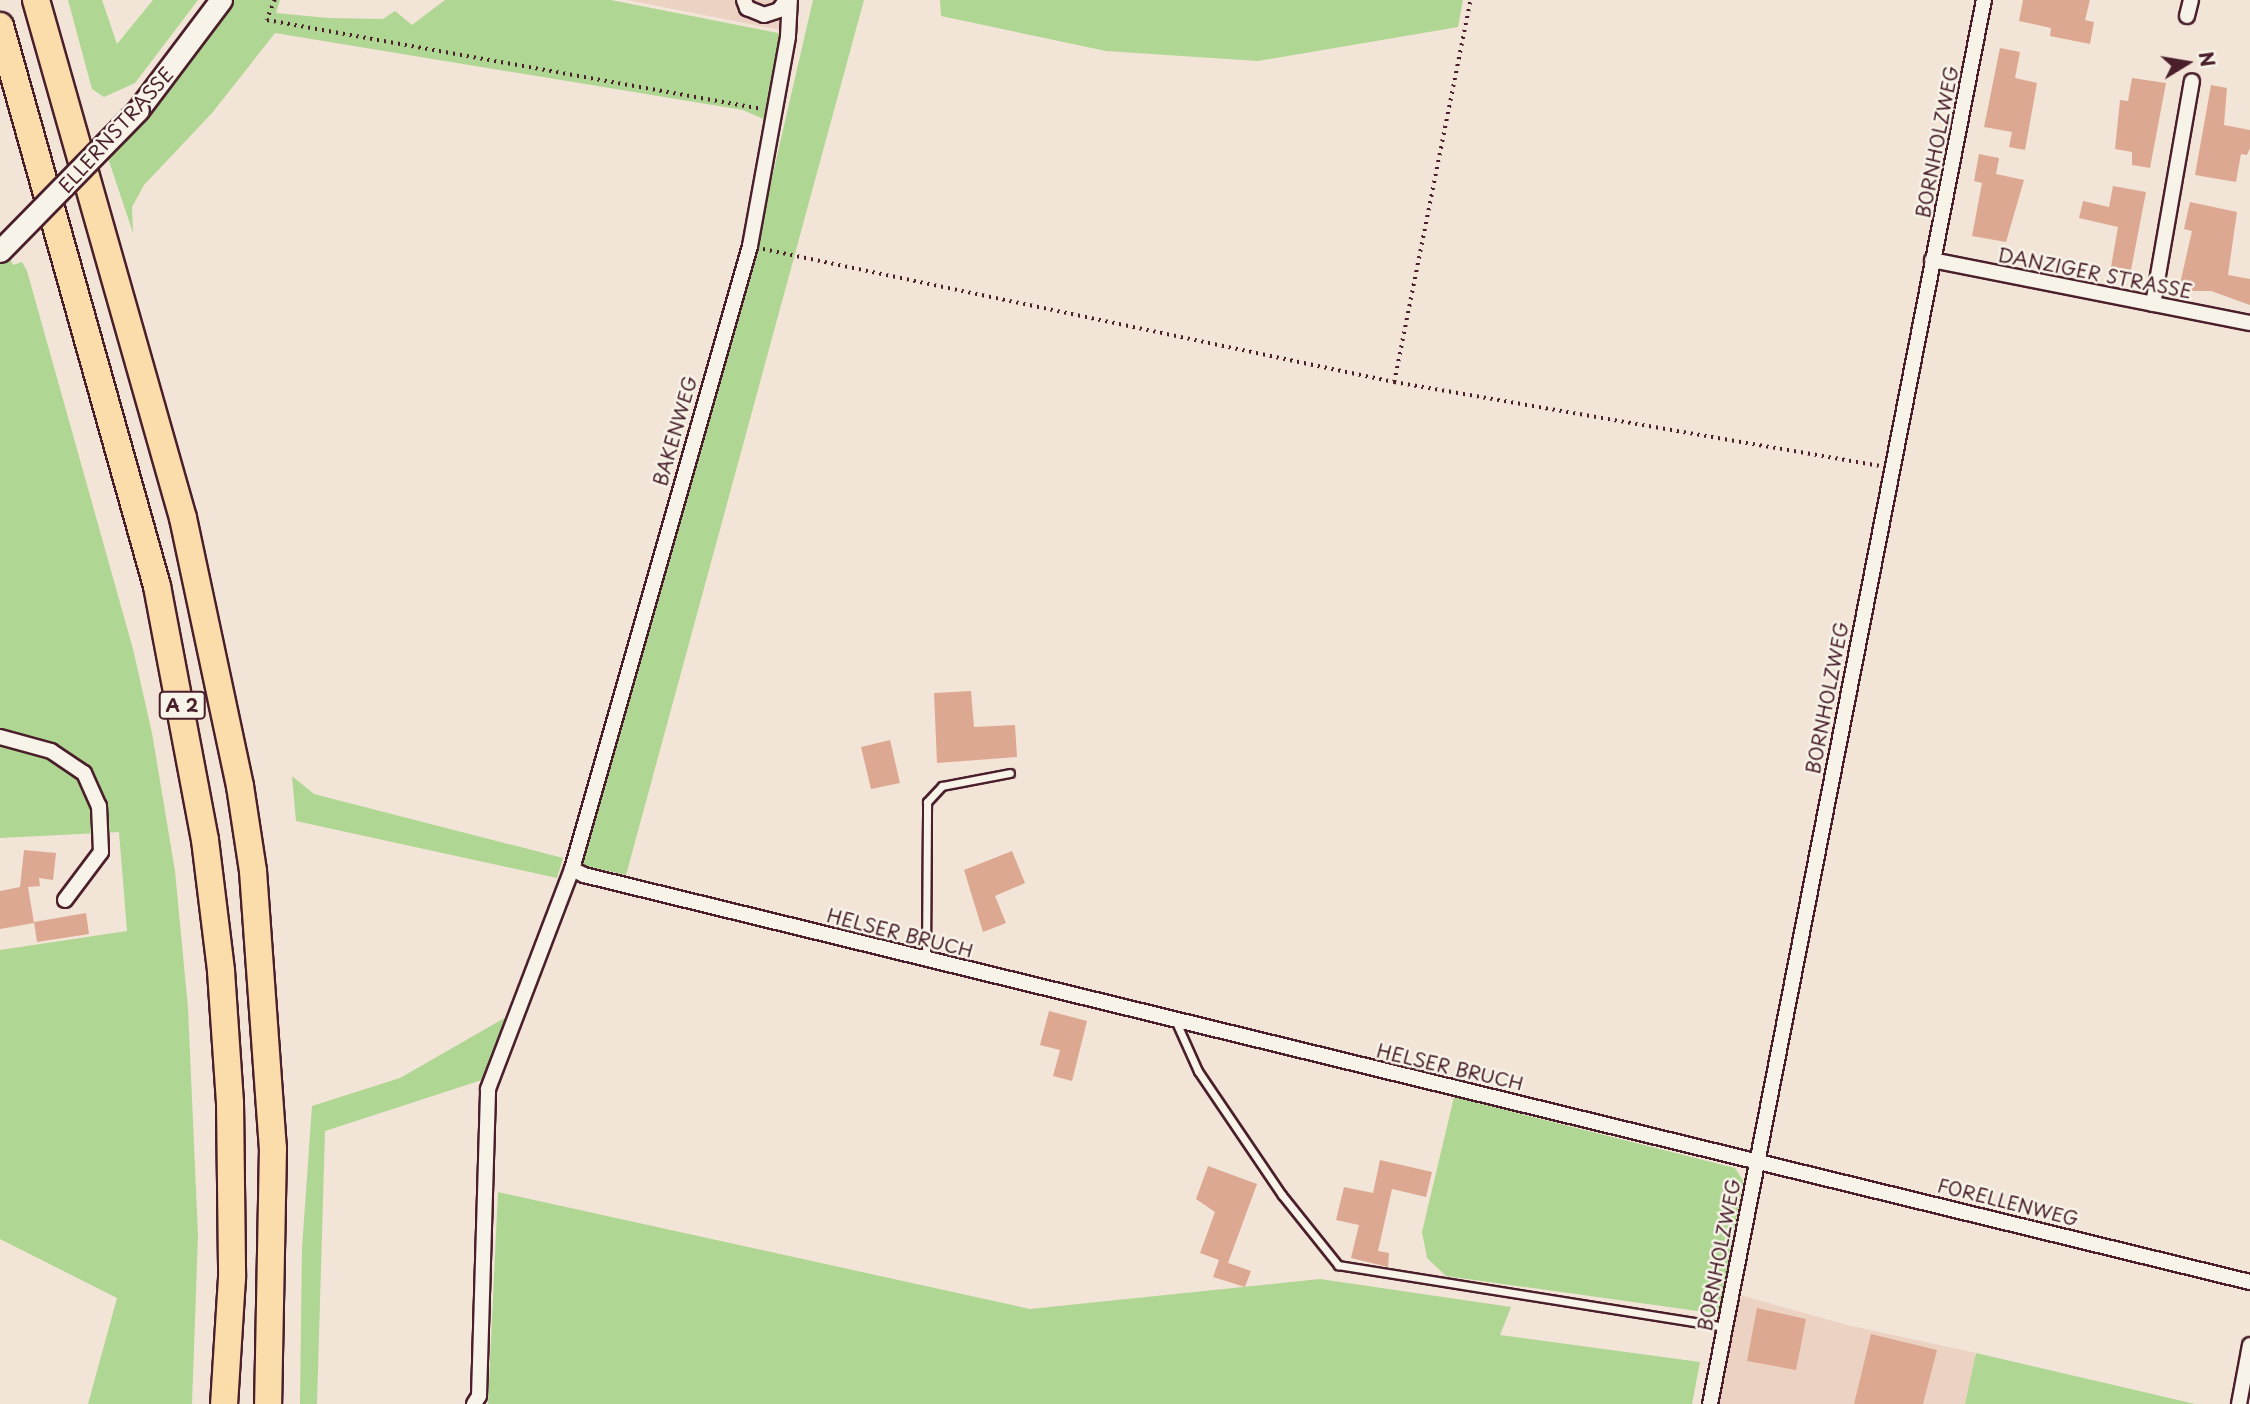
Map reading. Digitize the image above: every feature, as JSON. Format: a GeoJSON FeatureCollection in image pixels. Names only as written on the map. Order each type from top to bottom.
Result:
{"type":"FeatureCollection","features":[{"type":"Feature","properties":{"kind":"highway","name":"A 2"},"geometry":{"type":"LineString","coordinates":[[36,0],[183,518],[240,786],[255,897],[273,1147],[268,1404]]}},
{"type":"Feature","properties":{"kind":"highway","name":"A 2"},"geometry":{"type":"LineString","coordinates":[[0,26],[157,586],[200,814],[221,971],[230,1102],[232,1278],[224,1404]]}},
{"type":"Feature","properties":{"kind":"street","name":"ELLERNSTRASSE"},"geometry":{"type":"LineString","coordinates":[[0,251],[138,110],[220,0]]}},
{"type":"Feature","properties":{"kind":"street","name":"BAKENWEG"},"geometry":{"type":"LineString","coordinates":[[744,0],[747,8],[764,15],[779,10],[788,0]]}},
{"type":"Feature","properties":{"kind":"street","name":"BAKENWEG"},"geometry":{"type":"LineString","coordinates":[[572,869],[750,246],[774,110],[788,0]]}},
{"type":"Feature","properties":{"kind":"street","name":"BORNHOLZWEG"},"geometry":{"type":"LineString","coordinates":[[1710,1404],[1984,0]]}},
{"type":"Feature","properties":{"kind":"street"},"geometry":{"type":"LineString","coordinates":[[2187,16],[2190,0]]}},
{"type":"Feature","properties":{"kind":"street"},"geometry":{"type":"LineString","coordinates":[[2153,304],[2192,81]]}},
{"type":"Feature","properties":{"kind":"street","name":"DANZIGER STRASSE"},"geometry":{"type":"LineString","coordinates":[[1932,260],[2250,324]]}},
{"type":"Feature","properties":{"kind":"street"},"geometry":{"type":"LineString","coordinates":[[0,737],[62,758],[84,773],[99,806],[101,852],[65,900]]}},
{"type":"Feature","properties":{"kind":"street"},"geometry":{"type":"LineString","coordinates":[[474,1404],[479,1396],[488,1089],[572,869]]}},
{"type":"Feature","properties":{"kind":"street","name":"HELSER BRUCH"},"geometry":{"type":"LineString","coordinates":[[572,869],[584,875],[1176,1021],[1756,1160]]}},
{"type":"Feature","properties":{"kind":"street","name":"FORELLENWEG"},"geometry":{"type":"LineString","coordinates":[[1756,1160],[2250,1282]]}},
{"type":"Feature","properties":{"kind":"street"},"geometry":{"type":"LineString","coordinates":[[2239,1404],[2250,1345]]}},
{"type":"Feature","properties":{"kind":"lane"},"geometry":{"type":"LineString","coordinates":[[926,959],[927,802],[942,786],[1010,773]]}},
{"type":"Feature","properties":{"kind":"lane"},"geometry":{"type":"LineString","coordinates":[[1176,1021],[1198,1071],[1282,1195],[1338,1265],[1725,1327]]}},
{"type":"Feature","properties":{"kind":"path"},"geometry":{"type":"LineString","coordinates":[[275,0],[267,20],[774,110]]}},
{"type":"Feature","properties":{"kind":"path"},"geometry":{"type":"LineString","coordinates":[[1394,382],[1470,0]]}},
{"type":"Feature","properties":{"kind":"path"},"geometry":{"type":"LineString","coordinates":[[750,246],[1394,382],[1891,468]]}},
{"type":"Feature","properties":{"kind":"shaded area"},"geometry":{"type":"Polygon","coordinates":[[[627,0],[792,0],[786,31],[627,0]]]}},
{"type":"Feature","properties":{"kind":"shaded area"},"geometry":{"type":"Polygon","coordinates":[[[1740,1295],[1847,1325],[1976,1353],[1965,1404],[1719,1404],[1740,1295]]]}},
{"type":"Feature","properties":{"kind":"green space"},"geometry":{"type":"Polygon","coordinates":[[[68,0],[102,0],[117,44],[153,0],[198,0],[135,83],[104,97],[92,89],[68,0]]]}},
{"type":"Feature","properties":{"kind":"green space"},"geometry":{"type":"Polygon","coordinates":[[[233,0],[280,0],[276,13],[328,18],[383,19],[395,11],[412,25],[445,0],[611,0],[783,34],[766,120],[743,110],[275,33],[212,113],[144,185],[132,207],[133,233],[107,155],[184,69],[233,0]]]}},
{"type":"Feature","properties":{"kind":"green space"},"geometry":{"type":"Polygon","coordinates":[[[813,0],[864,0],[626,875],[582,865],[754,256],[813,0]]]}},
{"type":"Feature","properties":{"kind":"green space"},"geometry":{"type":"Polygon","coordinates":[[[940,0],[1463,0],[1458,27],[1258,61],[1106,51],[941,16],[940,0]]]}},
{"type":"Feature","properties":{"kind":"green space"},"geometry":{"type":"Polygon","coordinates":[[[0,237],[13,265],[22,262],[27,271],[133,649],[152,733],[175,871],[188,1008],[198,1235],[192,1404],[88,1404],[117,1298],[0,1239],[0,950],[127,931],[119,832],[0,838],[0,237]]]}},
{"type":"Feature","properties":{"kind":"green space"},"geometry":{"type":"Polygon","coordinates":[[[292,776],[314,794],[563,858],[557,878],[296,821],[292,776]]]}},
{"type":"Feature","properties":{"kind":"green space"},"geometry":{"type":"Polygon","coordinates":[[[508,1016],[488,1078],[325,1131],[317,1404],[300,1404],[302,1248],[312,1106],[400,1078],[508,1016]]]}},
{"type":"Feature","properties":{"kind":"green space"},"geometry":{"type":"Polygon","coordinates":[[[1454,1097],[1735,1168],[1743,1181],[1719,1314],[1446,1276],[1427,1258],[1422,1232],[1454,1097]]]}},
{"type":"Feature","properties":{"kind":"green space"},"geometry":{"type":"Polygon","coordinates":[[[498,1192],[1030,1309],[1320,1279],[1511,1307],[1500,1335],[1700,1362],[1692,1404],[488,1404],[498,1192]]]}},
{"type":"Feature","properties":{"kind":"green space"},"geometry":{"type":"Polygon","coordinates":[[[1976,1353],[2195,1404],[1965,1404],[1976,1353]]]}},
{"type":"Feature","properties":{"kind":"building"},"geometry":{"type":"Polygon","coordinates":[[[2023,0],[2090,0],[2085,20],[2094,22],[2090,44],[2050,36],[2051,28],[2019,21],[2023,0]]]}},
{"type":"Feature","properties":{"kind":"building"},"geometry":{"type":"Polygon","coordinates":[[[2000,48],[2020,52],[2015,78],[2037,83],[2025,150],[2009,147],[2012,132],[1984,127],[2000,48]]]}},
{"type":"Feature","properties":{"kind":"building"},"geometry":{"type":"Polygon","coordinates":[[[2132,78],[2166,83],[2150,168],[2132,165],[2132,152],[2115,149],[2120,100],[2128,101],[2132,78]]]}},
{"type":"Feature","properties":{"kind":"building"},"geometry":{"type":"Polygon","coordinates":[[[2211,85],[2227,88],[2224,125],[2250,130],[2250,148],[2247,155],[2241,154],[2236,182],[2195,175],[2211,85]]]}},
{"type":"Feature","properties":{"kind":"building"},"geometry":{"type":"Polygon","coordinates":[[[1979,154],[1999,158],[1996,174],[2024,180],[2006,242],[1972,236],[1982,183],[1974,181],[1979,154]]]}},
{"type":"Feature","properties":{"kind":"building"},"geometry":{"type":"Polygon","coordinates":[[[2113,186],[2146,192],[2131,270],[2111,267],[2118,227],[2079,218],[2083,201],[2109,207],[2113,186]]]}},
{"type":"Feature","properties":{"kind":"building"},"geometry":{"type":"Polygon","coordinates":[[[2190,202],[2237,212],[2228,275],[2250,279],[2250,305],[2211,291],[2187,291],[2180,284],[2192,231],[2184,229],[2190,202]]]}},
{"type":"Feature","properties":{"kind":"building"},"geometry":{"type":"Polygon","coordinates":[[[971,691],[974,727],[1015,725],[1017,757],[937,763],[934,693],[971,691]]]}},
{"type":"Feature","properties":{"kind":"building"},"geometry":{"type":"Polygon","coordinates":[[[890,740],[900,783],[871,789],[861,747],[890,740]]]}},
{"type":"Feature","properties":{"kind":"building"},"geometry":{"type":"Polygon","coordinates":[[[24,850],[56,853],[53,880],[39,878],[40,886],[28,887],[34,923],[0,929],[0,891],[20,887],[24,850]]]}},
{"type":"Feature","properties":{"kind":"building"},"geometry":{"type":"Polygon","coordinates":[[[1012,851],[1025,883],[995,896],[1006,923],[983,932],[964,870],[1012,851]]]}},
{"type":"Feature","properties":{"kind":"building"},"geometry":{"type":"Polygon","coordinates":[[[86,913],[89,934],[37,942],[34,922],[86,913]]]}},
{"type":"Feature","properties":{"kind":"building"},"geometry":{"type":"Polygon","coordinates":[[[1049,1011],[1087,1021],[1072,1081],[1053,1076],[1060,1050],[1040,1045],[1049,1011]]]}},
{"type":"Feature","properties":{"kind":"building"},"geometry":{"type":"Polygon","coordinates":[[[1380,1160],[1432,1172],[1426,1197],[1392,1189],[1378,1251],[1389,1253],[1388,1267],[1351,1258],[1359,1225],[1336,1220],[1344,1187],[1373,1193],[1380,1160]]]}},
{"type":"Feature","properties":{"kind":"building"},"geometry":{"type":"Polygon","coordinates":[[[1208,1166],[1257,1184],[1228,1263],[1251,1271],[1245,1287],[1213,1277],[1219,1260],[1200,1253],[1215,1212],[1196,1199],[1208,1166]]]}},
{"type":"Feature","properties":{"kind":"building"},"geometry":{"type":"Polygon","coordinates":[[[1757,1308],[1806,1319],[1796,1370],[1747,1361],[1757,1308]]]}},
{"type":"Feature","properties":{"kind":"building"},"geometry":{"type":"Polygon","coordinates":[[[1871,1334],[1937,1350],[1923,1404],[1854,1404],[1871,1334]]]}}]}
